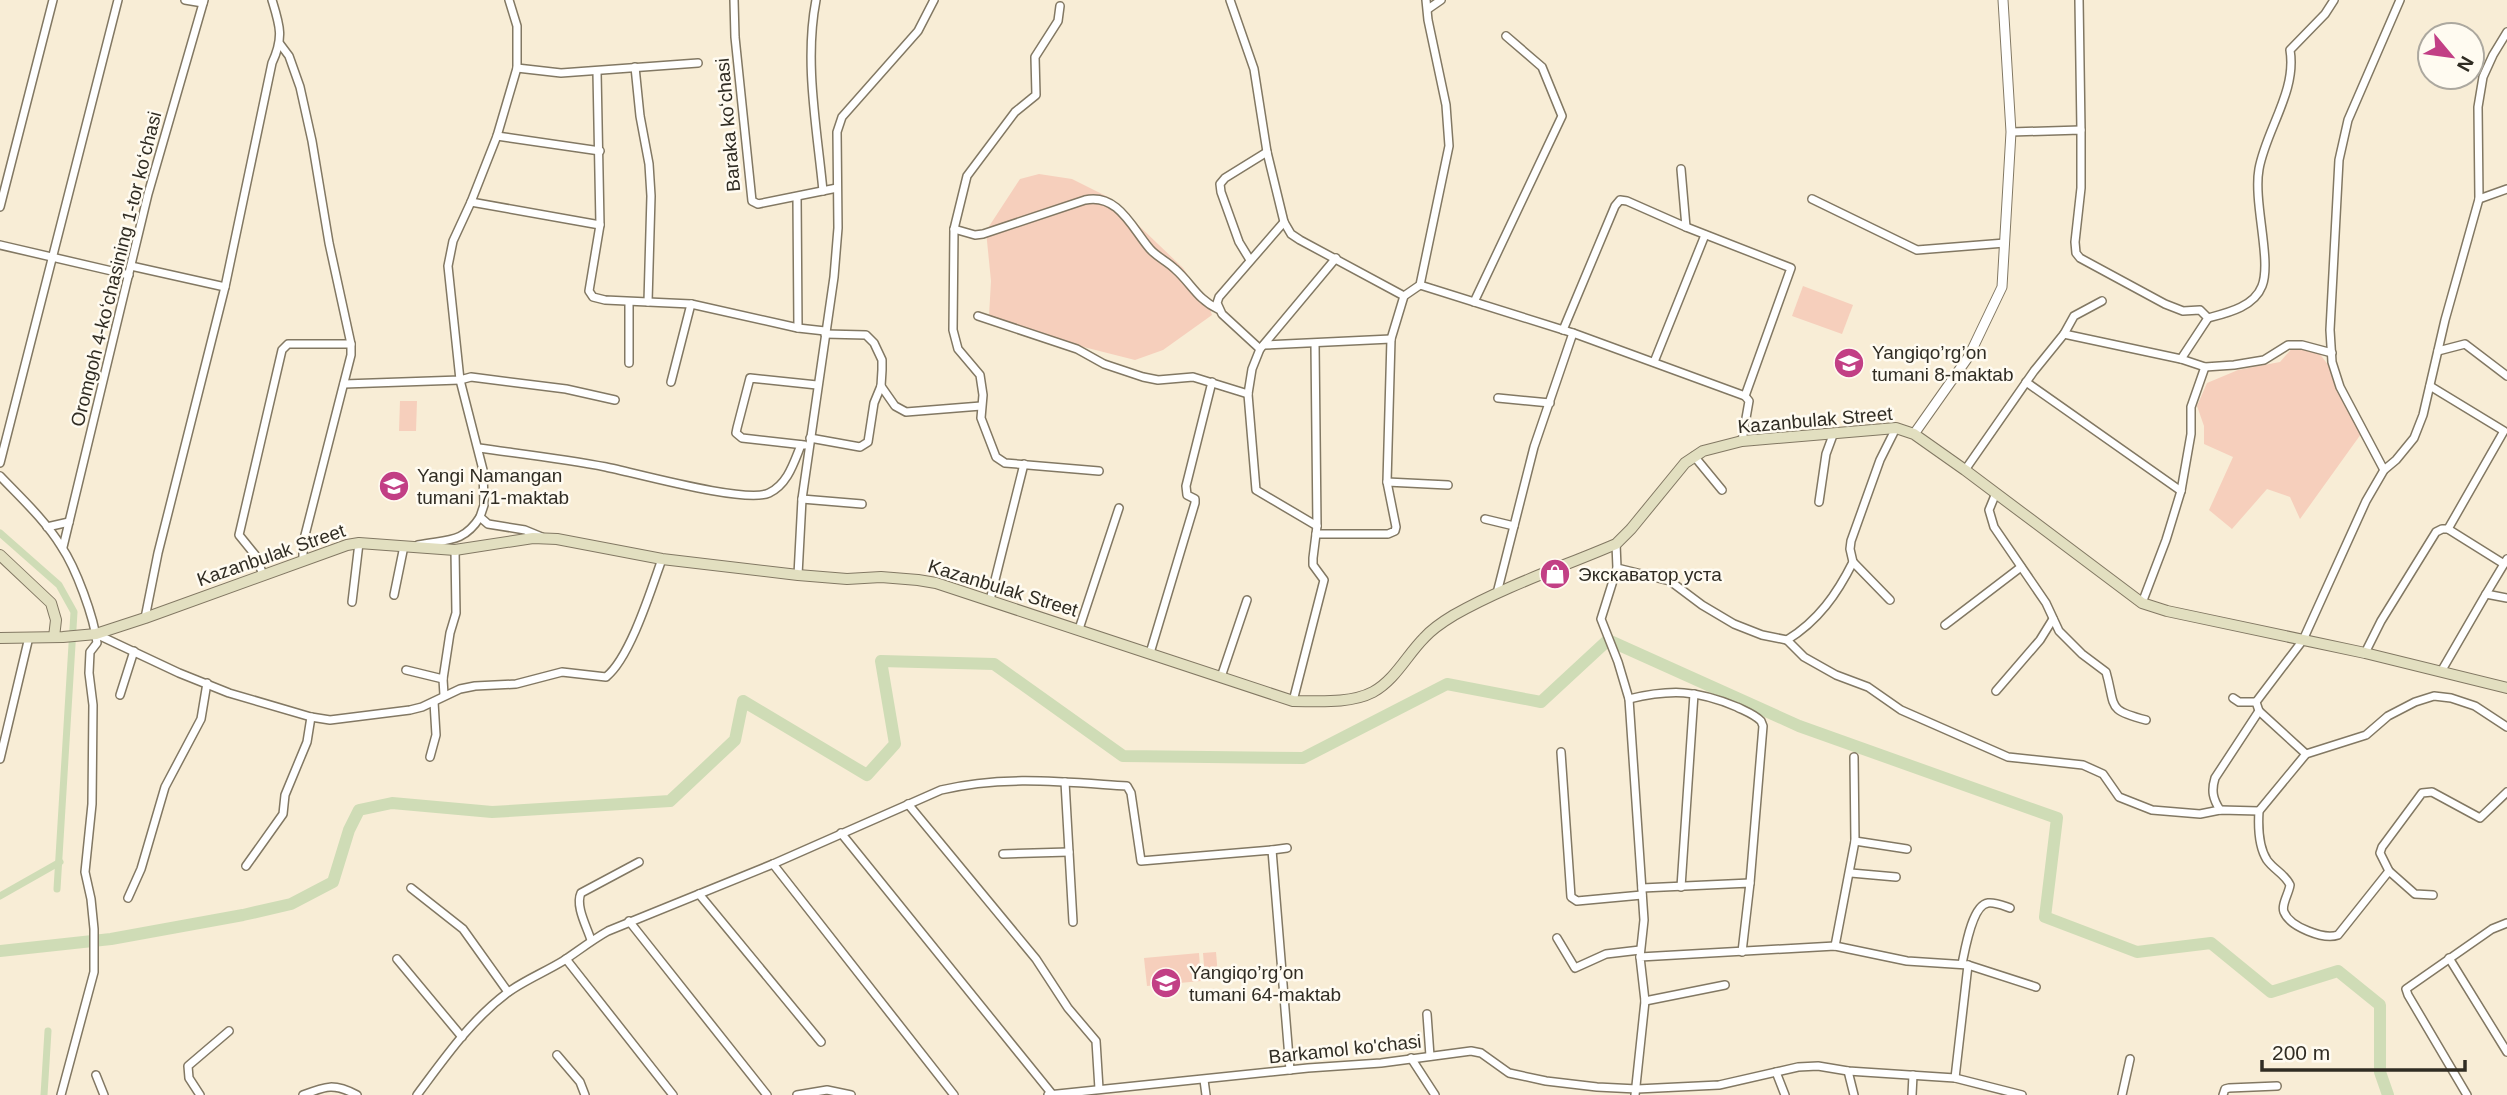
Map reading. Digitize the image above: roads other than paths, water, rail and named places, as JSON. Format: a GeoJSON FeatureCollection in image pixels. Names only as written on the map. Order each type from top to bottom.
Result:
{"type":"FeatureCollection","features":[{"type":"Feature","properties":{"kind":"main road","name":"Kazanbulak Street"},"geometry":{"type":"LineString","coordinates":[[0,638],[92,635],[332,549],[359,543],[455,550],[546,538],[662,559],[798,575],[918,580],[990,600],[1293,701],[1354,698],[1373,692],[1391,678],[1425,636],[1452,616],[1497,593],[1616,544],[1694,456],[1742,441],[1896,428],[1914,434],[1965,470],[2142,603]]}},
{"type":"Feature","properties":{"kind":"main road"},"geometry":{"type":"LineString","coordinates":[[0,555],[51,603],[58,637]]}},
{"type":"Feature","properties":{"kind":"main road"},"geometry":{"type":"LineString","coordinates":[[2142,603],[2167,611],[2442,670],[2507,688]]}},
{"type":"Feature","properties":{"kind":"street"},"geometry":{"type":"LineString","coordinates":[[0,207],[53,0]]}},
{"type":"Feature","properties":{"kind":"street"},"geometry":{"type":"LineString","coordinates":[[0,463],[118,0]]}},
{"type":"Feature","properties":{"kind":"street"},"geometry":{"type":"LineString","coordinates":[[185,0],[204,2]]}},
{"type":"Feature","properties":{"kind":"street"},"geometry":{"type":"LineString","coordinates":[[145,618],[225,287],[272,63],[280,44],[280,27],[272,0]]}},
{"type":"Feature","properties":{"kind":"street"},"geometry":{"type":"LineString","coordinates":[[394,595],[408,546],[459,538],[473,528],[480,517],[484,495],[479,448],[460,380],[448,266],[453,241],[497,136],[517,68],[517,26],[509,0]]}},
{"type":"Feature","properties":{"kind":"street","name":"Baraka koʻchasi"},"geometry":{"type":"LineString","coordinates":[[734,0],[750,197],[755,204],[837,188]]}},
{"type":"Feature","properties":{"kind":"street"},"geometry":{"type":"LineString","coordinates":[[816,0],[811,32],[811,65],[823,191]]}},
{"type":"Feature","properties":{"kind":"street"},"geometry":{"type":"LineString","coordinates":[[798,575],[806,443],[834,277],[837,132],[842,117],[918,31],[934,0]]}},
{"type":"Feature","properties":{"kind":"street"},"geometry":{"type":"LineString","coordinates":[[1230,0],[1254,69],[1267,152],[1284,222],[1291,234],[1404,296]]}},
{"type":"Feature","properties":{"kind":"street"},"geometry":{"type":"LineString","coordinates":[[1336,258],[1262,347],[1250,379],[1248,394],[1256,490],[1317,530],[1391,533],[1396,527],[1387,482],[1391,339],[1404,296],[1420,285],[1449,146],[1446,105],[1426,0]]}},
{"type":"Feature","properties":{"kind":"street"},"geometry":{"type":"LineString","coordinates":[[1427,9],[1441,0]]}},
{"type":"Feature","properties":{"kind":"street"},"geometry":{"type":"LineString","coordinates":[[1914,434],[1969,356],[2000,295],[2011,132],[2003,0]]}},
{"type":"Feature","properties":{"kind":"street"},"geometry":{"type":"LineString","coordinates":[[2079,0],[2081,188],[2076,253],[2080,258],[2165,304],[2183,312],[2200,310],[2208,318]]}},
{"type":"Feature","properties":{"kind":"street"},"geometry":{"type":"LineString","coordinates":[[2181,359],[2208,318],[2231,312],[2246,304],[2263,286],[2265,269],[2257,201],[2259,169],[2289,76],[2290,50],[2325,14],[2334,0]]}},
{"type":"Feature","properties":{"kind":"street"},"geometry":{"type":"LineString","coordinates":[[2384,470],[2340,387],[2332,362],[2330,330],[2339,160],[2352,111],[2400,0]]}},
{"type":"Feature","properties":{"kind":"street","name":"Oromgoh 4-koʻchasining 1-tor koʻchasi"},"geometry":{"type":"LineString","coordinates":[[63,547],[148,194],[204,2]]}},
{"type":"Feature","properties":{"kind":"street"},"geometry":{"type":"LineString","coordinates":[[1060,6],[1056,24],[1035,57],[1036,95],[1015,112],[967,176],[954,229],[955,341],[958,349],[980,375],[983,395],[981,418],[996,457],[1005,463],[1099,471]]}},
{"type":"Feature","properties":{"kind":"street"},"geometry":{"type":"LineString","coordinates":[[2232,698],[2248,703],[2256,702],[2303,640],[2366,501],[2384,470],[2414,438],[2423,415],[2479,199],[2478,107],[2483,77],[2507,32]]}},
{"type":"Feature","properties":{"kind":"street"},"geometry":{"type":"LineString","coordinates":[[1474,302],[1562,116],[1542,67],[1506,36]]}},
{"type":"Feature","properties":{"kind":"street"},"geometry":{"type":"LineString","coordinates":[[280,44],[289,56],[312,141],[329,243],[351,344],[344,384],[303,543],[303,560]]}},
{"type":"Feature","properties":{"kind":"street","name":"Baraka koʻchasi"},"geometry":{"type":"LineString","coordinates":[[517,68],[561,73],[698,63]]}},
{"type":"Feature","properties":{"kind":"street"},"geometry":{"type":"LineString","coordinates":[[635,67],[651,185],[648,302]]}},
{"type":"Feature","properties":{"kind":"street"},"geometry":{"type":"LineString","coordinates":[[597,72],[600,225],[589,291],[597,299],[691,304],[798,328],[825,333],[866,335],[871,338],[882,360],[881,386],[874,403],[868,442],[864,446],[738,436],[737,428],[750,377],[817,385]]}},
{"type":"Feature","properties":{"kind":"street"},"geometry":{"type":"LineString","coordinates":[[2011,132],[2081,130]]}},
{"type":"Feature","properties":{"kind":"street"},"geometry":{"type":"LineString","coordinates":[[497,136],[600,151]]}},
{"type":"Feature","properties":{"kind":"street"},"geometry":{"type":"LineString","coordinates":[[1250,260],[1239,242],[1220,184],[1224,178],[1267,152]]}},
{"type":"Feature","properties":{"kind":"street"},"geometry":{"type":"LineString","coordinates":[[1681,169],[1686,227]]}},
{"type":"Feature","properties":{"kind":"street"},"geometry":{"type":"LineString","coordinates":[[2479,199],[2507,189]]}},
{"type":"Feature","properties":{"kind":"street"},"geometry":{"type":"LineString","coordinates":[[797,197],[798,328]]}},
{"type":"Feature","properties":{"kind":"street"},"geometry":{"type":"LineString","coordinates":[[954,229],[975,235],[983,234],[1085,200],[1101,199],[1114,205],[1125,215],[1151,251],[1175,269],[1200,299],[1218,309],[1262,347],[1391,339]]}},
{"type":"Feature","properties":{"kind":"street"},"geometry":{"type":"LineString","coordinates":[[1812,199],[1917,250],[2005,243]]}},
{"type":"Feature","properties":{"kind":"street"},"geometry":{"type":"LineString","coordinates":[[1563,330],[1620,200],[1791,268],[1745,396]]}},
{"type":"Feature","properties":{"kind":"street"},"geometry":{"type":"LineString","coordinates":[[471,202],[600,225]]}},
{"type":"Feature","properties":{"kind":"street"},"geometry":{"type":"LineString","coordinates":[[1218,309],[1219,297],[1284,222]]}},
{"type":"Feature","properties":{"kind":"street"},"geometry":{"type":"LineString","coordinates":[[1654,362],[1706,235]]}},
{"type":"Feature","properties":{"kind":"street"},"geometry":{"type":"LineString","coordinates":[[0,245],[129,275]]}},
{"type":"Feature","properties":{"kind":"street"},"geometry":{"type":"LineString","coordinates":[[131,266],[225,287]]}},
{"type":"Feature","properties":{"kind":"street"},"geometry":{"type":"LineString","coordinates":[[1420,285],[1573,333],[1745,396],[1749,401],[1742,441]]}},
{"type":"Feature","properties":{"kind":"street"},"geometry":{"type":"LineString","coordinates":[[1965,470],[2026,382],[2064,334],[2074,316],[2102,301]]}},
{"type":"Feature","properties":{"kind":"street"},"geometry":{"type":"LineString","coordinates":[[629,302],[629,363]]}},
{"type":"Feature","properties":{"kind":"street"},"geometry":{"type":"LineString","coordinates":[[671,382],[691,304]]}},
{"type":"Feature","properties":{"kind":"street"},"geometry":{"type":"LineString","coordinates":[[978,316],[1077,349],[1104,364],[1143,377],[1158,380],[1193,377],[1248,394]]}},
{"type":"Feature","properties":{"kind":"street"},"geometry":{"type":"LineString","coordinates":[[1497,593],[1534,447],[1573,333]]}},
{"type":"Feature","properties":{"kind":"street"},"geometry":{"type":"LineString","coordinates":[[2064,334],[2181,359],[2205,367],[2264,360],[2288,345],[2301,345],[2332,353]]}},
{"type":"Feature","properties":{"kind":"street"},"geometry":{"type":"LineString","coordinates":[[263,575],[256,556],[239,535],[282,350],[288,344],[351,344]]}},
{"type":"Feature","properties":{"kind":"street"},"geometry":{"type":"LineString","coordinates":[[1293,701],[1324,584],[1323,577],[1313,565],[1317,530],[1315,344]]}},
{"type":"Feature","properties":{"kind":"street"},"geometry":{"type":"LineString","coordinates":[[2438,351],[2465,344],[2507,376]]}},
{"type":"Feature","properties":{"kind":"street"},"geometry":{"type":"LineString","coordinates":[[2142,603],[2181,491],[2191,435],[2191,407],[2205,367]]}},
{"type":"Feature","properties":{"kind":"street"},"geometry":{"type":"LineString","coordinates":[[344,384],[460,380],[471,377],[535,384],[615,400]]}},
{"type":"Feature","properties":{"kind":"street"},"geometry":{"type":"LineString","coordinates":[[1150,653],[1195,503],[1195,499],[1187,495],[1186,486],[1212,382]]}},
{"type":"Feature","properties":{"kind":"street"},"geometry":{"type":"LineString","coordinates":[[2026,382],[2181,491]]}},
{"type":"Feature","properties":{"kind":"street"},"geometry":{"type":"LineString","coordinates":[[881,386],[895,406],[906,412],[981,407]]}},
{"type":"Feature","properties":{"kind":"street"},"geometry":{"type":"LineString","coordinates":[[2430,386],[2504,431],[2448,529]]}},
{"type":"Feature","properties":{"kind":"street"},"geometry":{"type":"LineString","coordinates":[[1498,398],[1550,403]]}},
{"type":"Feature","properties":{"kind":"street"},"geometry":{"type":"LineString","coordinates":[[1890,600],[1853,562],[1850,549],[1880,460],[1896,428]]}},
{"type":"Feature","properties":{"kind":"street"},"geometry":{"type":"LineString","coordinates":[[1819,502],[1826,454],[1833,435]]}},
{"type":"Feature","properties":{"kind":"street"},"geometry":{"type":"LineString","coordinates":[[479,448],[606,467],[673,483],[755,495],[766,494],[780,484],[806,443]]}},
{"type":"Feature","properties":{"kind":"street"},"geometry":{"type":"LineString","coordinates":[[1694,456],[1722,490]]}},
{"type":"Feature","properties":{"kind":"street"},"geometry":{"type":"LineString","coordinates":[[990,600],[1024,464]]}},
{"type":"Feature","properties":{"kind":"street"},"geometry":{"type":"LineString","coordinates":[[0,476],[63,547],[87,604],[92,635],[97,643],[90,652],[89,673],[93,705],[92,804],[85,872],[94,929],[94,972],[61,1095]]}},
{"type":"Feature","properties":{"kind":"street"},"geometry":{"type":"LineString","coordinates":[[1387,482],[1448,485]]}},
{"type":"Feature","properties":{"kind":"street"},"geometry":{"type":"LineString","coordinates":[[1996,493],[1989,510],[1994,527],[2046,603],[2059,631],[2082,654],[2106,672],[2115,708],[2125,715],[2146,720]]}},
{"type":"Feature","properties":{"kind":"street"},"geometry":{"type":"LineString","coordinates":[[802,499],[862,504]]}},
{"type":"Feature","properties":{"kind":"street"},"geometry":{"type":"LineString","coordinates":[[1079,629],[1119,508]]}},
{"type":"Feature","properties":{"kind":"street"},"geometry":{"type":"LineString","coordinates":[[480,517],[488,524],[524,530],[546,538]]}},
{"type":"Feature","properties":{"kind":"street"},"geometry":{"type":"LineString","coordinates":[[1485,519],[1514,526]]}},
{"type":"Feature","properties":{"kind":"street"},"geometry":{"type":"LineString","coordinates":[[47,527],[69,522]]}},
{"type":"Feature","properties":{"kind":"street"},"geometry":{"type":"LineString","coordinates":[[2365,653],[2381,621],[2436,532],[2448,529],[2506,562],[2442,670]]}},
{"type":"Feature","properties":{"kind":"street"},"geometry":{"type":"LineString","coordinates":[[352,602],[359,543]]}},
{"type":"Feature","properties":{"kind":"street"},"geometry":{"type":"LineString","coordinates":[[1616,544],[1618,568],[1601,619],[1629,699],[1644,920],[1640,953],[1645,1001],[1636,1092]]}},
{"type":"Feature","properties":{"kind":"street"},"geometry":{"type":"LineString","coordinates":[[444,695],[443,679],[456,613],[455,550]]}},
{"type":"Feature","properties":{"kind":"street"},"geometry":{"type":"LineString","coordinates":[[92,635],[229,693],[311,717],[330,720],[410,710],[434,702],[444,695],[475,686],[516,684],[562,672],[606,677],[615,667],[631,638],[662,559]]}},
{"type":"Feature","properties":{"kind":"street"},"geometry":{"type":"LineString","coordinates":[[1787,640],[1806,628],[1834,596],[1853,562]]}},
{"type":"Feature","properties":{"kind":"street"},"geometry":{"type":"LineString","coordinates":[[1618,568],[1670,581],[1734,624],[1762,635],[1787,640],[1804,657],[1868,687],[1901,710],[2008,757],[2083,765],[2095,769],[2103,774],[2119,797],[2152,810],[2200,814],[2220,810],[2259,811]]}},
{"type":"Feature","properties":{"kind":"street"},"geometry":{"type":"LineString","coordinates":[[1945,625],[2021,568]]}},
{"type":"Feature","properties":{"kind":"street"},"geometry":{"type":"LineString","coordinates":[[2486,594],[2507,598]]}},
{"type":"Feature","properties":{"kind":"street"},"geometry":{"type":"LineString","coordinates":[[1221,677],[1247,600]]}},
{"type":"Feature","properties":{"kind":"street"},"geometry":{"type":"LineString","coordinates":[[1996,691],[2040,640],[2053,619]]}},
{"type":"Feature","properties":{"kind":"street"},"geometry":{"type":"LineString","coordinates":[[0,759],[29,637]]}},
{"type":"Feature","properties":{"kind":"street"},"geometry":{"type":"LineString","coordinates":[[120,695],[134,651]]}},
{"type":"Feature","properties":{"kind":"street"},"geometry":{"type":"LineString","coordinates":[[407,670],[443,679]]}},
{"type":"Feature","properties":{"kind":"street"},"geometry":{"type":"LineString","coordinates":[[128,898],[141,869],[165,787],[201,719],[207,683]]}},
{"type":"Feature","properties":{"kind":"street"},"geometry":{"type":"LineString","coordinates":[[1629,699],[1661,693],[1712,696],[1756,716],[1763,726],[1742,952]]}},
{"type":"Feature","properties":{"kind":"street"},"geometry":{"type":"LineString","coordinates":[[1681,887],[1694,694]]}},
{"type":"Feature","properties":{"kind":"street"},"geometry":{"type":"LineString","coordinates":[[2389,872],[2338,935],[2328,937],[2307,931],[2285,914],[2283,909],[2290,885],[2267,860],[2259,842],[2259,811],[2306,754],[2366,735],[2388,716],[2434,696],[2475,706],[2507,727]]}},
{"type":"Feature","properties":{"kind":"street"},"geometry":{"type":"LineString","coordinates":[[430,757],[436,735],[434,702]]}},
{"type":"Feature","properties":{"kind":"street"},"geometry":{"type":"LineString","coordinates":[[2256,702],[2259,711],[2306,754]]}},
{"type":"Feature","properties":{"kind":"street"},"geometry":{"type":"LineString","coordinates":[[2220,810],[2214,800],[2212,788],[2215,778],[2259,711]]}},
{"type":"Feature","properties":{"kind":"street"},"geometry":{"type":"LineString","coordinates":[[246,866],[283,814],[285,795],[307,742],[311,717]]}},
{"type":"Feature","properties":{"kind":"street"},"geometry":{"type":"LineString","coordinates":[[1561,752],[1571,897],[1577,901],[1681,887],[1750,883]]}},
{"type":"Feature","properties":{"kind":"street"},"geometry":{"type":"LineString","coordinates":[[1835,946],[1855,841],[1854,757]]}},
{"type":"Feature","properties":{"kind":"street"},"geometry":{"type":"LineString","coordinates":[[417,1095],[481,1015],[508,992],[566,959],[591,940],[629,921],[773,864],[941,790],[970,783],[1024,779],[1128,788],[1141,861],[1287,848]]}},
{"type":"Feature","properties":{"kind":"street"},"geometry":{"type":"LineString","coordinates":[[1065,782],[1073,922]]}},
{"type":"Feature","properties":{"kind":"street"},"geometry":{"type":"LineString","coordinates":[[2433,895],[2415,894],[2389,872],[2380,853],[2382,847],[2426,791],[2480,818],[2507,792]]}},
{"type":"Feature","properties":{"kind":"street"},"geometry":{"type":"LineString","coordinates":[[908,804],[1035,959],[1068,1008],[1096,1041],[1099,1089]]}},
{"type":"Feature","properties":{"kind":"street"},"geometry":{"type":"LineString","coordinates":[[841,833],[1050,1095]]}},
{"type":"Feature","properties":{"kind":"street"},"geometry":{"type":"LineString","coordinates":[[1855,841],[1907,849]]}},
{"type":"Feature","properties":{"kind":"street"},"geometry":{"type":"LineString","coordinates":[[1272,850],[1290,1070]]}},
{"type":"Feature","properties":{"kind":"street"},"geometry":{"type":"LineString","coordinates":[[1003,854],[1069,852]]}},
{"type":"Feature","properties":{"kind":"street"},"geometry":{"type":"LineString","coordinates":[[591,940],[579,904],[581,893],[639,862]]}},
{"type":"Feature","properties":{"kind":"street"},"geometry":{"type":"LineString","coordinates":[[773,864],[954,1095]]}},
{"type":"Feature","properties":{"kind":"street"},"geometry":{"type":"LineString","coordinates":[[1851,873],[1896,877]]}},
{"type":"Feature","properties":{"kind":"street"},"geometry":{"type":"LineString","coordinates":[[411,888],[463,929],[508,992]]}},
{"type":"Feature","properties":{"kind":"street"},"geometry":{"type":"LineString","coordinates":[[699,894],[821,1042]]}},
{"type":"Feature","properties":{"kind":"street"},"geometry":{"type":"LineString","coordinates":[[1955,1078],[1970,928],[1980,907],[1985,903],[2010,908]]}},
{"type":"Feature","properties":{"kind":"street"},"geometry":{"type":"LineString","coordinates":[[629,921],[767,1095]]}},
{"type":"Feature","properties":{"kind":"street"},"geometry":{"type":"LineString","coordinates":[[2467,1095],[2406,991],[2492,929],[2507,923]]}},
{"type":"Feature","properties":{"kind":"street"},"geometry":{"type":"LineString","coordinates":[[1558,938],[1575,968],[1606,954],[1742,952],[1835,946],[1907,961],[1965,965],[2036,987]]}},
{"type":"Feature","properties":{"kind":"street"},"geometry":{"type":"LineString","coordinates":[[2449,958],[2507,1052]]}},
{"type":"Feature","properties":{"kind":"street"},"geometry":{"type":"LineString","coordinates":[[566,959],[673,1095]]}},
{"type":"Feature","properties":{"kind":"street"},"geometry":{"type":"LineString","coordinates":[[397,960],[462,1037]]}},
{"type":"Feature","properties":{"kind":"street"},"geometry":{"type":"LineString","coordinates":[[1645,1001],[1725,985]]}},
{"type":"Feature","properties":{"kind":"street"},"geometry":{"type":"LineString","coordinates":[[1427,1013],[1430,1056]]}},
{"type":"Feature","properties":{"kind":"street"},"geometry":{"type":"LineString","coordinates":[[200,1095],[189,1078],[188,1066],[229,1031]]}},
{"type":"Feature","properties":{"kind":"street","name":"Barkamol ko'chasi"},"geometry":{"type":"LineString","coordinates":[[1050,1095],[1381,1063],[1471,1051],[1481,1053],[1509,1073],[1636,1092],[1718,1085],[1798,1067],[1818,1066],[1848,1071],[1955,1078],[2022,1095]]}},
{"type":"Feature","properties":{"kind":"street"},"geometry":{"type":"LineString","coordinates":[[557,1055],[580,1082],[585,1095]]}},
{"type":"Feature","properties":{"kind":"street"},"geometry":{"type":"LineString","coordinates":[[1411,1058],[1435,1095]]}},
{"type":"Feature","properties":{"kind":"street"},"geometry":{"type":"LineString","coordinates":[[2122,1095],[2130,1059]]}},
{"type":"Feature","properties":{"kind":"street"},"geometry":{"type":"LineString","coordinates":[[1848,1071],[1854,1095]]}},
{"type":"Feature","properties":{"kind":"street"},"geometry":{"type":"LineString","coordinates":[[1776,1072],[1784,1095]]}},
{"type":"Feature","properties":{"kind":"street"},"geometry":{"type":"LineString","coordinates":[[96,1075],[104,1095]]}},
{"type":"Feature","properties":{"kind":"street"},"geometry":{"type":"LineString","coordinates":[[1912,1095],[1913,1075]]}},
{"type":"Feature","properties":{"kind":"street"},"geometry":{"type":"LineString","coordinates":[[1203,1080],[1206,1095]]}},
{"type":"Feature","properties":{"kind":"street"},"geometry":{"type":"LineString","coordinates":[[1718,1085],[1719,1095]]}},
{"type":"Feature","properties":{"kind":"street"},"geometry":{"type":"LineString","coordinates":[[303,1095],[334,1086],[356,1095]]}},
{"type":"Feature","properties":{"kind":"street"},"geometry":{"type":"LineString","coordinates":[[2223,1095],[2225,1089],[2229,1088],[2277,1086]]}},
{"type":"Feature","properties":{"kind":"street"},"geometry":{"type":"LineString","coordinates":[[797,1095],[828,1092],[851,1095]]}},
{"type":"Feature","properties":{"kind":"waterway"},"geometry":{"type":"LineString","coordinates":[[0,533],[59,585],[74,612],[57,889]]}},
{"type":"Feature","properties":{"kind":"waterway"},"geometry":{"type":"LineString","coordinates":[[0,951],[111,939],[291,904],[333,882],[349,830],[359,810],[392,803],[492,812],[670,801],[735,740],[743,701],[867,775],[895,744],[881,661],[994,664],[1123,756],[1303,758],[1447,684],[1541,702],[1608,640],[1799,726],[2057,818],[2045,917],[2137,952],[2211,943],[2271,992],[2338,971],[2380,1005],[2380,1072],[2388,1095]]}},
{"type":"Feature","properties":{"kind":"waterway"},"geometry":{"type":"LineString","coordinates":[[0,896],[60,862]]}},
{"type":"Feature","properties":{"kind":"waterway"},"geometry":{"type":"LineString","coordinates":[[44,1095],[48,1031]]}},
{"type":"Feature","properties":{"kind":"place","name":"Yangiqo’rg’on tumani 8-maktab"},"geometry":{"type":"Point","coordinates":[1849,363]}},
{"type":"Feature","properties":{"kind":"place","name":"Yangi Namangan tumani 71-maktab"},"geometry":{"type":"Point","coordinates":[394,486]}},
{"type":"Feature","properties":{"kind":"place","name":"Экскаватор уста"},"geometry":{"type":"Point","coordinates":[1555,574]}},
{"type":"Feature","properties":{"kind":"place","name":"Yangiqo’rg’on tumani 64-maktab"},"geometry":{"type":"Point","coordinates":[1166,983]}}]}
